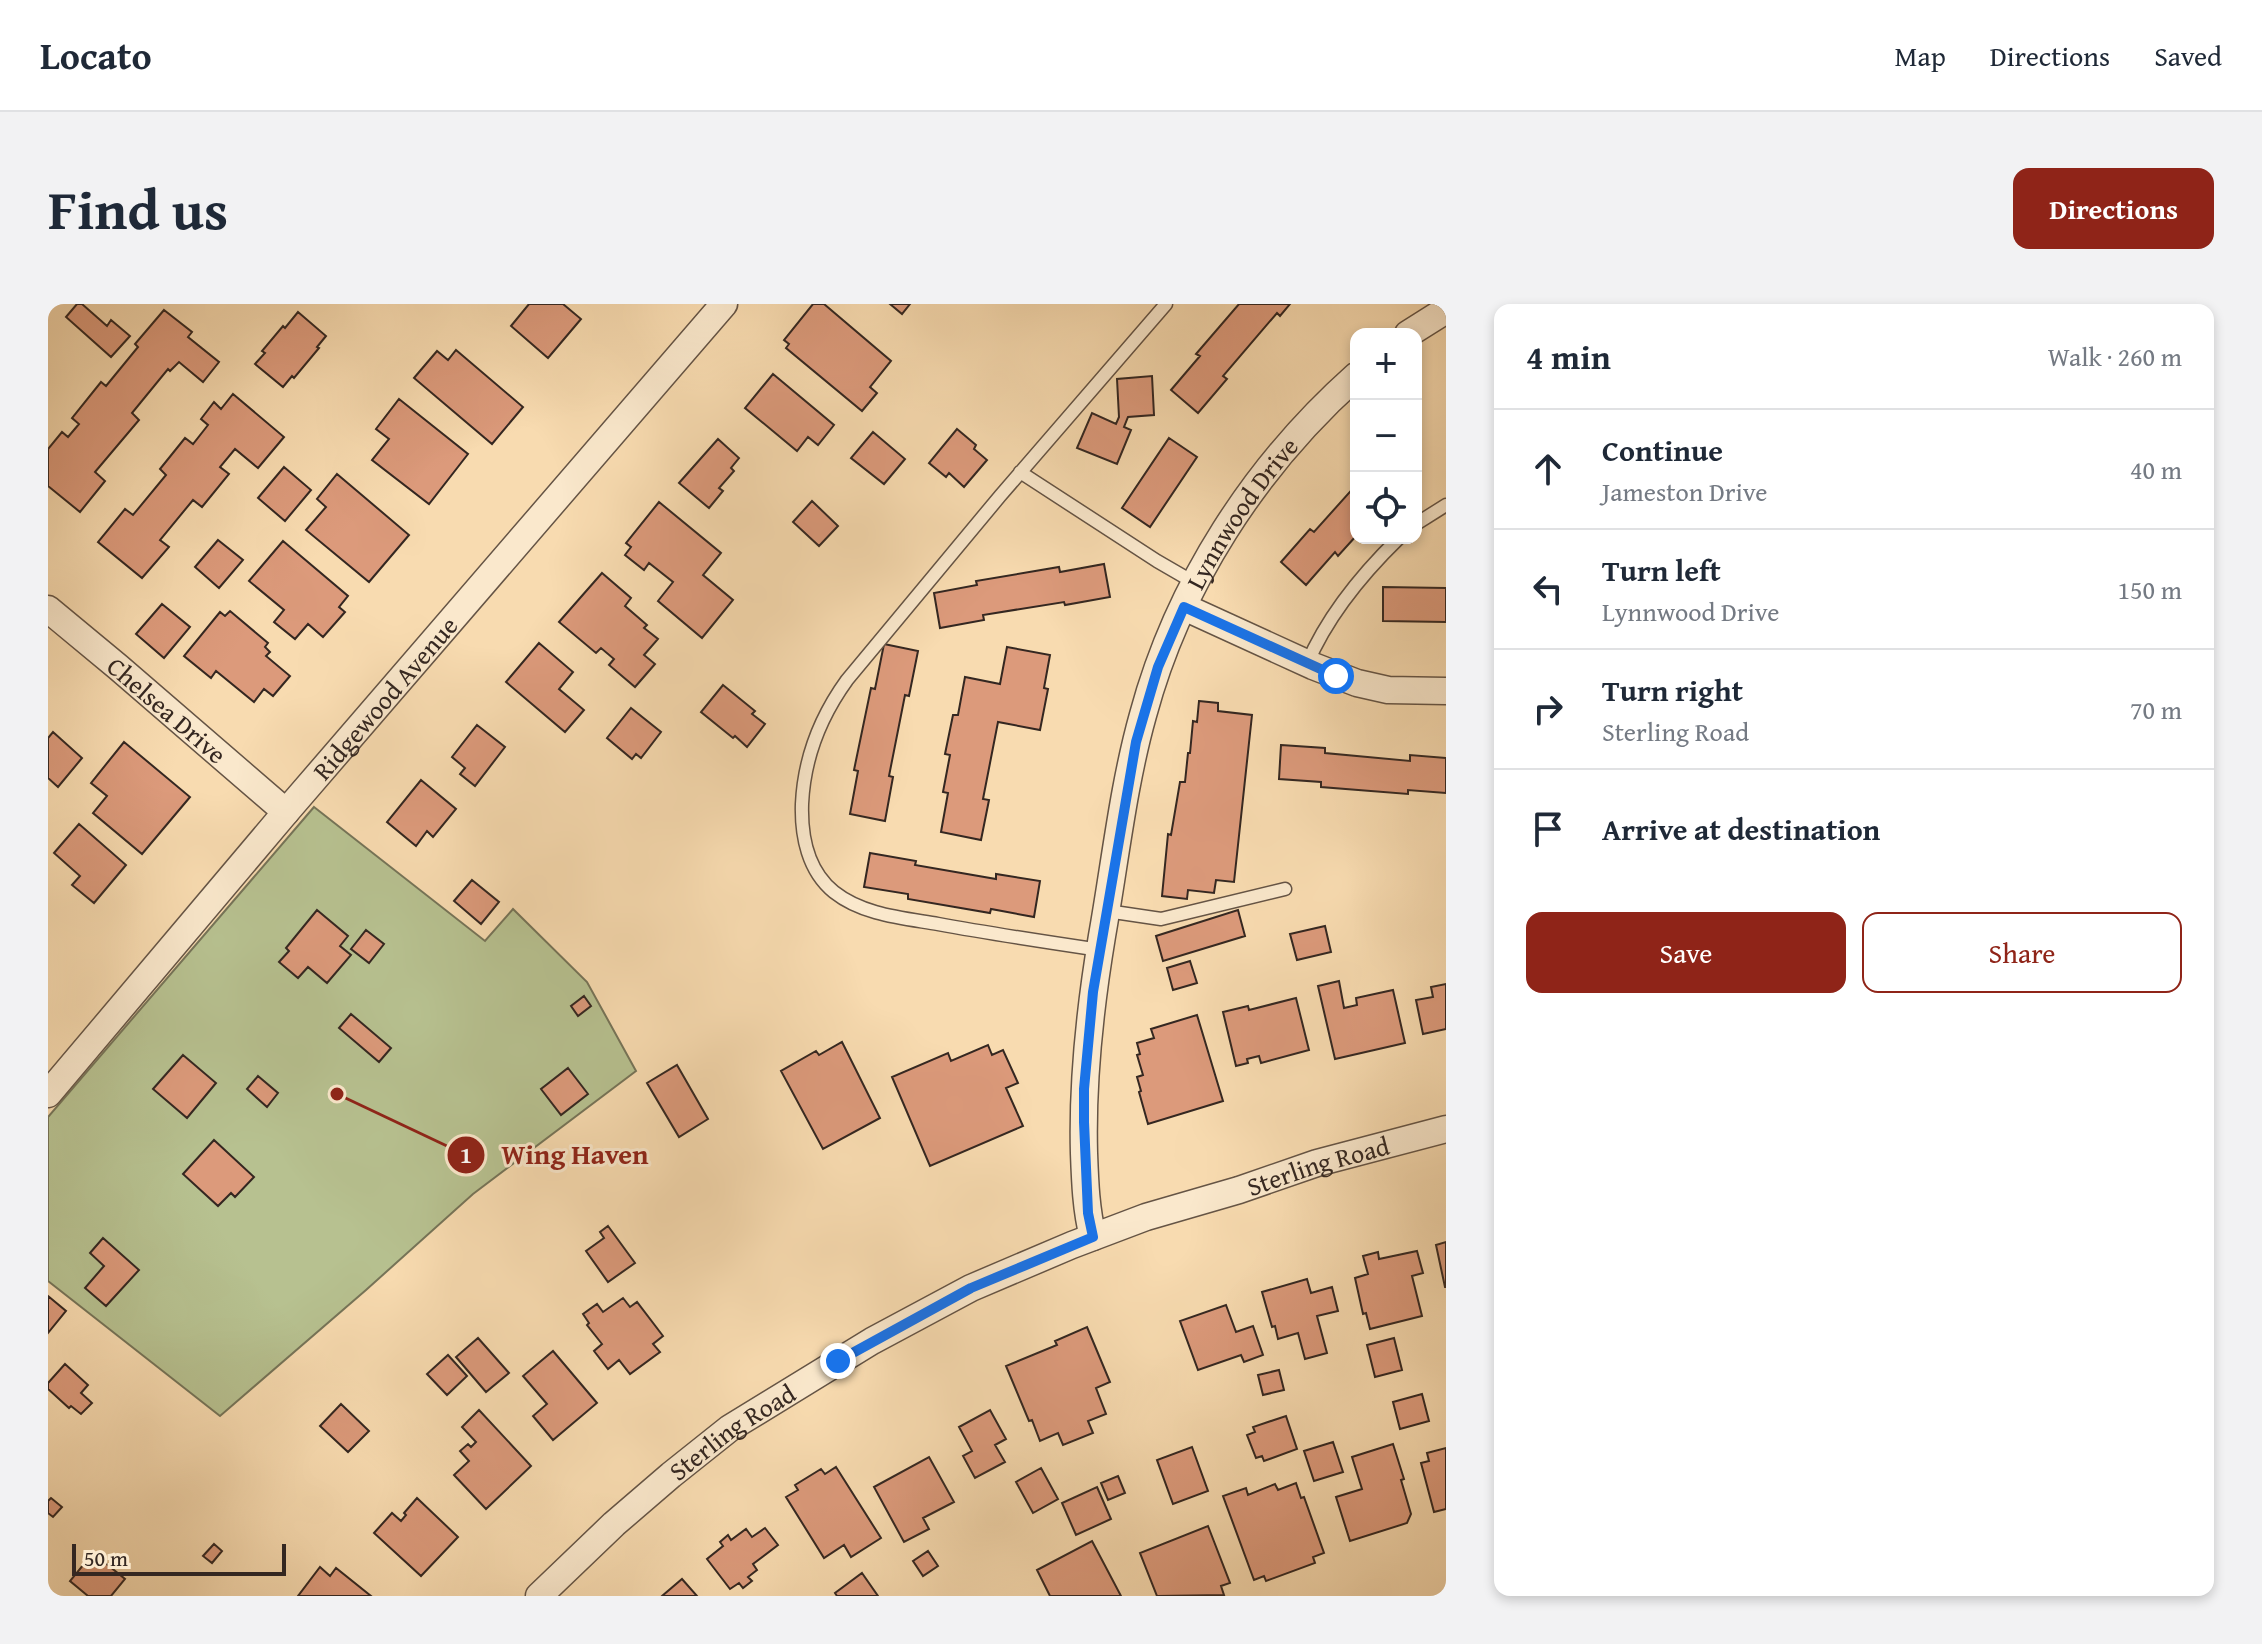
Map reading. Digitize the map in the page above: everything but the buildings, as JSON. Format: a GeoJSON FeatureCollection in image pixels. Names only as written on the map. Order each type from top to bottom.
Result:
{"type":"FeatureCollection","features":[{"type":"Feature","properties":{"kind":"street","name":"Ridgewood Avenue"},"geometry":{"type":"LineString","coordinates":[[48,1094],[286,812],[724,304]]}},
{"type":"Feature","properties":{"kind":"street"},"geometry":{"type":"LineString","coordinates":[[1418,328],[1446,310]]}},
{"type":"Feature","properties":{"kind":"street","name":"Lynnwood Drive"},"geometry":{"type":"LineString","coordinates":[[1093,1237],[1085,1181],[1084,1089],[1090,1017],[1139,728],[1163,653],[1219,537],[1305,425],[1350,382]]}},
{"type":"Feature","properties":{"kind":"street"},"geometry":{"type":"LineString","coordinates":[[1184,607],[1307,664],[1372,687],[1446,691]]}},
{"type":"Feature","properties":{"kind":"street","name":"Chelsea Drive"},"geometry":{"type":"LineString","coordinates":[[48,609],[286,812]]}},
{"type":"Feature","properties":{"kind":"street","name":"Sterling Road"},"geometry":{"type":"LineString","coordinates":[[539,1596],[671,1475],[730,1428],[872,1341],[971,1288],[1146,1217],[1226,1194],[1305,1166],[1446,1129]]}},
{"type":"Feature","properties":{"kind":"lane"},"geometry":{"type":"LineString","coordinates":[[1100,950],[974,931],[887,915],[858,906],[833,891],[810,859],[802,813],[805,781],[813,747],[829,707],[864,658],[1166,304]]}},
{"type":"Feature","properties":{"kind":"lane"},"geometry":{"type":"LineString","coordinates":[[1020,472],[1195,583]]}},
{"type":"Feature","properties":{"kind":"lane"},"geometry":{"type":"LineString","coordinates":[[1422,520],[1446,505]]}},
{"type":"Feature","properties":{"kind":"lane"},"geometry":{"type":"LineString","coordinates":[[1307,664],[1320,636],[1345,600],[1393,544]]}},
{"type":"Feature","properties":{"kind":"lane"},"geometry":{"type":"LineString","coordinates":[[1107,911],[1161,919],[1285,889]]}},
{"type":"Feature","properties":{"kind":"green space"},"geometry":{"type":"Polygon","coordinates":[[[314,807],[485,941],[513,909],[587,982],[636,1071],[473,1194],[220,1416],[48,1281],[48,1117],[314,807]]]}},
{"type":"Feature","properties":{"kind":"place","name":"Wing Haven"},"geometry":{"type":"Point","coordinates":[337,1094]}},
{"type":"Feature","properties":{"kind":"route"},"geometry":{"type":"LineString","coordinates":[[838,1361],[971,1288],[1093,1237],[1085,1170],[1084,1089],[1093,992],[1136,742],[1158,667],[1184,607],[1336,676]]}}]}
